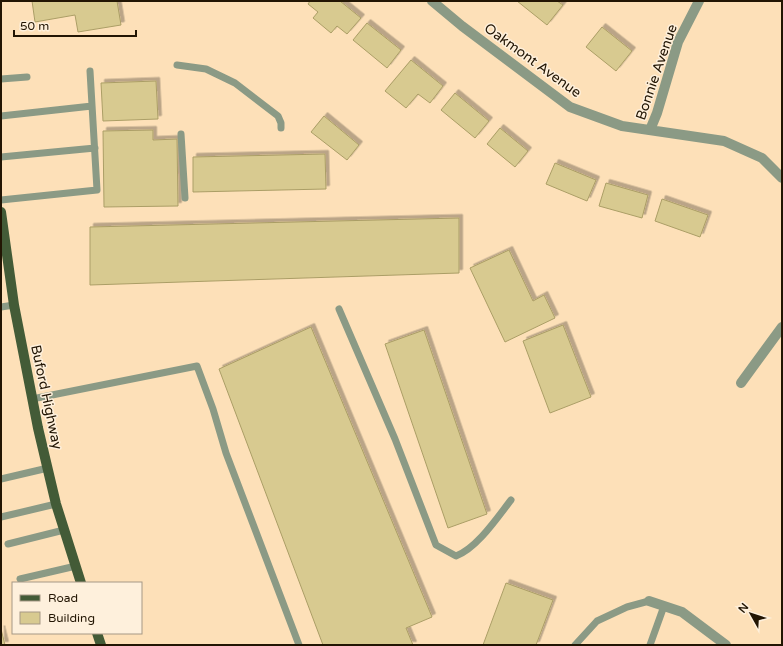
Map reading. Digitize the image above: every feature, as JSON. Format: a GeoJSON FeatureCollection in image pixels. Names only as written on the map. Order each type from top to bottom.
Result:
{"type":"FeatureCollection","features":[{"type":"Feature","properties":{"kind":"main road","name":"Buford Highway"},"geometry":{"type":"LineString","coordinates":[[1,212],[2,240],[32,399],[56,504],[81,582]]}},
{"type":"Feature","properties":{"kind":"main road"},"geometry":{"type":"LineString","coordinates":[[97,634],[101,645]]}},
{"type":"Feature","properties":{"kind":"street","name":"Oakmont Avenue"},"geometry":{"type":"LineString","coordinates":[[432,1],[462,26],[570,107],[622,126],[724,141],[762,158],[782,178]]}},
{"type":"Feature","properties":{"kind":"street","name":"Bonnie Avenue"},"geometry":{"type":"LineString","coordinates":[[650,130],[657,113],[678,42],[699,1]]}},
{"type":"Feature","properties":{"kind":"street"},"geometry":{"type":"LineString","coordinates":[[742,383],[782,327]]}},
{"type":"Feature","properties":{"kind":"street"},"geometry":{"type":"LineString","coordinates":[[649,601],[682,612],[726,645]]}},
{"type":"Feature","properties":{"kind":"lane"},"geometry":{"type":"LineString","coordinates":[[177,65],[206,69],[235,83],[278,116],[281,123],[281,128]]}},
{"type":"Feature","properties":{"kind":"lane"},"geometry":{"type":"LineString","coordinates":[[1,200],[97,190],[90,71]]}},
{"type":"Feature","properties":{"kind":"lane"},"geometry":{"type":"LineString","coordinates":[[1,79],[27,77]]}},
{"type":"Feature","properties":{"kind":"lane"},"geometry":{"type":"LineString","coordinates":[[1,116],[92,106]]}},
{"type":"Feature","properties":{"kind":"lane"},"geometry":{"type":"LineString","coordinates":[[181,134],[185,198]]}},
{"type":"Feature","properties":{"kind":"lane"},"geometry":{"type":"LineString","coordinates":[[1,157],[95,148]]}},
{"type":"Feature","properties":{"kind":"lane"},"geometry":{"type":"LineString","coordinates":[[1,307],[14,305]]}},
{"type":"Feature","properties":{"kind":"lane"},"geometry":{"type":"LineString","coordinates":[[339,309],[395,439],[436,545],[456,556],[462,553],[479,539],[511,500]]}},
{"type":"Feature","properties":{"kind":"lane"},"geometry":{"type":"LineString","coordinates":[[32,399],[197,366],[213,409],[226,453],[298,645]]}},
{"type":"Feature","properties":{"kind":"lane"},"geometry":{"type":"LineString","coordinates":[[1,479],[48,468]]}},
{"type":"Feature","properties":{"kind":"lane"},"geometry":{"type":"LineString","coordinates":[[1,517],[56,504]]}},
{"type":"Feature","properties":{"kind":"lane"},"geometry":{"type":"LineString","coordinates":[[8,544],[64,530]]}},
{"type":"Feature","properties":{"kind":"lane"},"geometry":{"type":"LineString","coordinates":[[20,579],[76,566]]}},
{"type":"Feature","properties":{"kind":"lane"},"geometry":{"type":"LineString","coordinates":[[575,645],[597,621],[627,607],[649,601]]}},
{"type":"Feature","properties":{"kind":"lane"},"geometry":{"type":"LineString","coordinates":[[650,645],[664,606]]}},
{"type":"Feature","properties":{"kind":"building"},"geometry":{"type":"Polygon","coordinates":[[[32,1],[117,1],[121,25],[78,32],[75,15],[35,22],[32,1]]]}},
{"type":"Feature","properties":{"kind":"building"},"geometry":{"type":"Polygon","coordinates":[[[310,1],[340,1],[361,18],[347,34],[337,26],[331,33],[313,18],[318,12],[308,4],[310,1]]]}},
{"type":"Feature","properties":{"kind":"building"},"geometry":{"type":"Polygon","coordinates":[[[517,1],[557,1],[563,5],[547,25],[517,1]]]}},
{"type":"Feature","properties":{"kind":"building"},"geometry":{"type":"Polygon","coordinates":[[[367,23],[401,50],[387,68],[353,40],[367,23]]]}},
{"type":"Feature","properties":{"kind":"building"},"geometry":{"type":"Polygon","coordinates":[[[602,27],[632,51],[616,71],[586,47],[602,27]]]}},
{"type":"Feature","properties":{"kind":"building"},"geometry":{"type":"Polygon","coordinates":[[[411,60],[443,86],[430,103],[418,94],[406,108],[385,91],[411,60]]]}},
{"type":"Feature","properties":{"kind":"building"},"geometry":{"type":"Polygon","coordinates":[[[156,81],[158,119],[103,121],[101,83],[156,81]]]}},
{"type":"Feature","properties":{"kind":"building"},"geometry":{"type":"Polygon","coordinates":[[[455,93],[489,121],[475,138],[441,110],[455,93]]]}},
{"type":"Feature","properties":{"kind":"building"},"geometry":{"type":"Polygon","coordinates":[[[324,116],[359,145],[347,160],[311,132],[324,116]]]}},
{"type":"Feature","properties":{"kind":"building"},"geometry":{"type":"Polygon","coordinates":[[[500,128],[528,151],[515,167],[487,144],[500,128]]]}},
{"type":"Feature","properties":{"kind":"building"},"geometry":{"type":"Polygon","coordinates":[[[153,130],[153,140],[177,139],[178,206],[104,207],[103,131],[153,130]]]}},
{"type":"Feature","properties":{"kind":"building"},"geometry":{"type":"Polygon","coordinates":[[[325,154],[326,189],[193,192],[193,157],[325,154]]]}},
{"type":"Feature","properties":{"kind":"building"},"geometry":{"type":"Polygon","coordinates":[[[555,163],[596,180],[587,201],[546,184],[555,163]]]}},
{"type":"Feature","properties":{"kind":"building"},"geometry":{"type":"Polygon","coordinates":[[[606,183],[648,195],[642,218],[599,206],[606,183]]]}},
{"type":"Feature","properties":{"kind":"building"},"geometry":{"type":"Polygon","coordinates":[[[662,199],[708,215],[700,237],[655,221],[662,199]]]}},
{"type":"Feature","properties":{"kind":"building"},"geometry":{"type":"Polygon","coordinates":[[[459,218],[459,273],[90,285],[90,227],[459,218]]]}},
{"type":"Feature","properties":{"kind":"building"},"geometry":{"type":"Polygon","coordinates":[[[509,250],[533,301],[544,295],[555,318],[505,342],[470,268],[509,250]]]}},
{"type":"Feature","properties":{"kind":"building"},"geometry":{"type":"Polygon","coordinates":[[[563,325],[591,397],[550,413],[523,341],[563,325]]]}},
{"type":"Feature","properties":{"kind":"building"},"geometry":{"type":"Polygon","coordinates":[[[311,327],[432,617],[406,628],[413,645],[323,645],[219,369],[311,327]]]}},
{"type":"Feature","properties":{"kind":"building"},"geometry":{"type":"Polygon","coordinates":[[[424,330],[487,514],[448,528],[385,344],[424,330]]]}},
{"type":"Feature","properties":{"kind":"building"},"geometry":{"type":"Polygon","coordinates":[[[506,583],[553,600],[536,645],[483,645],[506,583]]]}},
{"type":"Feature","properties":{"kind":"building"},"geometry":{"type":"Polygon","coordinates":[[[1,629],[5,645],[1,645],[1,629]]]}}]}
